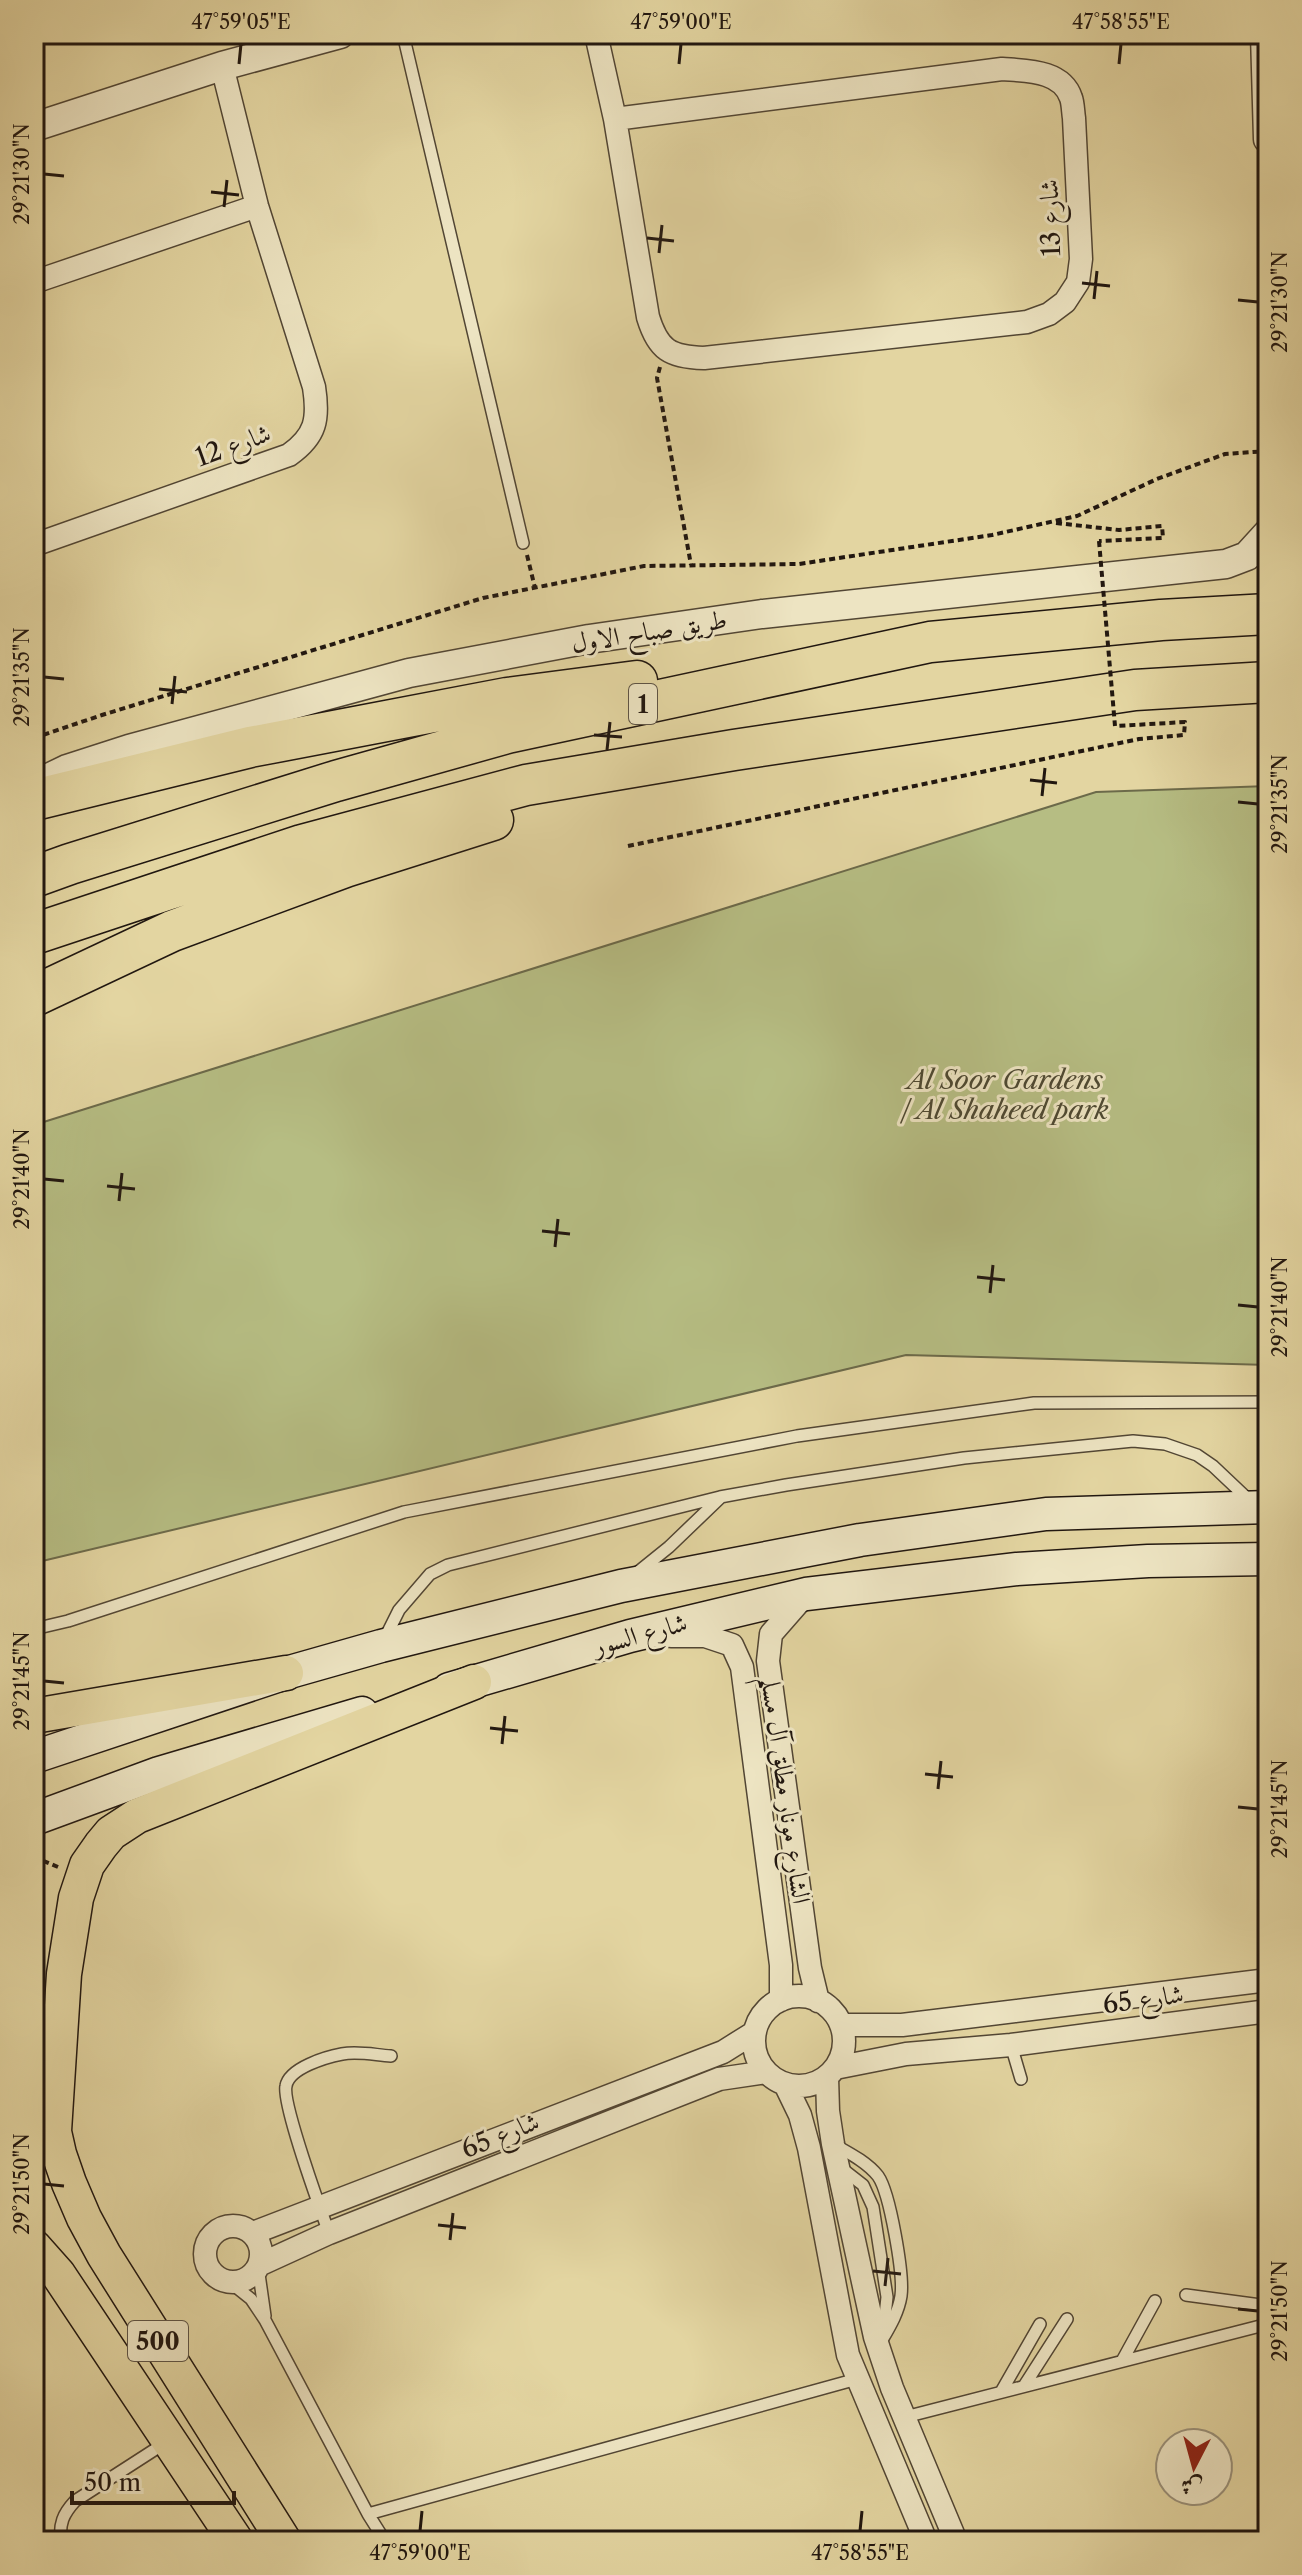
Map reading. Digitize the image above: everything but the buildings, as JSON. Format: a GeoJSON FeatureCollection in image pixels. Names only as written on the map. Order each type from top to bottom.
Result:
{"type":"FeatureCollection","features":[{"type":"Feature","properties":{"kind":"highway","name":"1"},"geometry":{"type":"LineString","coordinates":[[34,877],[336,781],[507,733],[930,642],[1161,620],[1268,614]]}},
{"type":"Feature","properties":{"kind":"highway"},"geometry":{"type":"LineString","coordinates":[[34,800],[250,747],[507,698],[930,642]]}},
{"type":"Feature","properties":{"kind":"highway","name":"1"},"geometry":{"type":"LineString","coordinates":[[34,934],[302,845],[526,785],[734,750],[1135,690],[1268,682]]}},
{"type":"Feature","properties":{"kind":"highway"},"geometry":{"type":"LineString","coordinates":[[34,996],[172,931],[345,867],[584,791],[734,750]]}},
{"type":"Feature","properties":{"kind":"main road","name":"شارع السور"},"geometry":{"type":"LineString","coordinates":[[34,1757],[286,1673],[621,1586],[860,1540],[1046,1514],[1262,1507]]}},
{"type":"Feature","properties":{"kind":"main road","name":"شارع السور"},"geometry":{"type":"LineString","coordinates":[[34,1819],[159,1773],[278,1737],[630,1636],[806,1594],[1017,1569],[1148,1561],[1268,1559]]}},
{"type":"Feature","properties":{"kind":"main road"},"geometry":{"type":"LineString","coordinates":[[34,1716],[286,1673]]}},
{"type":"Feature","properties":{"kind":"main road"},"geometry":{"type":"LineString","coordinates":[[54,2131],[64,1974],[76,1898],[87,1865],[111,1833],[137,1816],[474,1682]]}},
{"type":"Feature","properties":{"kind":"main road","name":"500"},"geometry":{"type":"LineString","coordinates":[[34,2043],[72,2192],[97,2243],[284,2541]]}},
{"type":"Feature","properties":{"kind":"main road","name":"500"},"geometry":{"type":"LineString","coordinates":[[34,2247],[58,2274],[236,2541]]}},
{"type":"Feature","properties":{"kind":"street"},"geometry":{"type":"LineString","coordinates":[[34,127],[222,66],[340,34]]}},
{"type":"Feature","properties":{"kind":"street"},"geometry":{"type":"LineString","coordinates":[[596,34],[615,119],[648,317],[654,335],[664,348]]}},
{"type":"Feature","properties":{"kind":"street"},"geometry":{"type":"LineString","coordinates":[[1265,34],[1268,139]]}},
{"type":"Feature","properties":{"kind":"street","name":"شارع 12"},"geometry":{"type":"LineString","coordinates":[[34,545],[289,455],[304,445],[314,427],[317,409],[314,387],[257,206],[222,66]]}},
{"type":"Feature","properties":{"kind":"street","name":"شارع 13"},"geometry":{"type":"LineString","coordinates":[[615,119],[1002,69],[1033,71],[1061,80],[1071,97],[1081,259],[1078,282],[1065,302],[1049,314],[1027,322],[704,358],[682,357],[664,348]]}},
{"type":"Feature","properties":{"kind":"street"},"geometry":{"type":"LineString","coordinates":[[34,282],[257,206]]}},
{"type":"Feature","properties":{"kind":"street","name":"طريق صباح الاول"},"geometry":{"type":"LineString","coordinates":[[34,785],[67,769],[129,749],[409,673],[589,639],[762,614],[1226,564],[1247,556],[1268,533]]}},
{"type":"Feature","properties":{"kind":"street","name":"الشارع مونار مطلق آل مسلم"},"geometry":{"type":"LineString","coordinates":[[806,1594],[771,1634],[768,1661],[810,1968],[818,2001]]}},
{"type":"Feature","properties":{"kind":"street","name":"الشارع مونار مطلق آل مسلم"},"geometry":{"type":"LineString","coordinates":[[630,1636],[705,1636],[732,1645],[742,1667],[781,1965],[781,2000]]}},
{"type":"Feature","properties":{"kind":"street","name":"شارع 65"},"geometry":{"type":"LineString","coordinates":[[841,2025],[902,2025],[1268,1980]]}},
{"type":"Feature","properties":{"kind":"street"},"geometry":{"type":"LineString","coordinates":[[926,2541],[857,2379],[842,2329],[800,2115],[776,2078],[758,2061],[754,2047],[755,2032],[764,2013],[781,2000],[805,1997],[818,2001],[828,2007],[841,2025],[844,2047],[831,2072],[835,2155],[876,2342],[956,2541]]}},
{"type":"Feature","properties":{"kind":"street","name":"شارع 65"},"geometry":{"type":"LineString","coordinates":[[831,2072],[906,2054],[1011,2045],[1268,2011]]}},
{"type":"Feature","properties":{"kind":"street","name":"شارع 65"},"geometry":{"type":"LineString","coordinates":[[253,2233],[723,2052],[755,2032]]}},
{"type":"Feature","properties":{"kind":"street"},"geometry":{"type":"LineString","coordinates":[[776,2078],[807,2086],[831,2072]]}},
{"type":"Feature","properties":{"kind":"street","name":"شارع 65"},"geometry":{"type":"LineString","coordinates":[[259,2266],[329,2233],[719,2079],[776,2078]]}},
{"type":"Feature","properties":{"kind":"street"},"geometry":{"type":"LineString","coordinates":[[237,2225],[253,2233],[261,2248],[259,2266],[247,2278],[231,2283],[208,2269],[204,2251],[207,2242],[211,2235],[227,2226],[237,2225]]}},
{"type":"Feature","properties":{"kind":"lane"},"geometry":{"type":"LineString","coordinates":[[403,34],[523,543]]}},
{"type":"Feature","properties":{"kind":"lane"},"geometry":{"type":"LineString","coordinates":[[34,1629],[82,1617],[404,1512],[797,1436],[1034,1403],[1268,1402]]}},
{"type":"Feature","properties":{"kind":"lane"},"geometry":{"type":"LineString","coordinates":[[381,1646],[399,1610],[430,1574],[448,1565],[720,1497],[964,1458],[1133,1441],[1165,1444],[1197,1455],[1262,1507]]}},
{"type":"Feature","properties":{"kind":"lane"},"geometry":{"type":"LineString","coordinates":[[621,1586],[669,1547],[720,1497]]}},
{"type":"Feature","properties":{"kind":"lane"},"geometry":{"type":"LineString","coordinates":[[1011,2045],[1021,2079]]}},
{"type":"Feature","properties":{"kind":"lane"},"geometry":{"type":"LineString","coordinates":[[329,2233],[292,2119],[285,2089],[287,2082],[304,2067],[342,2054],[391,2056]]}},
{"type":"Feature","properties":{"kind":"lane"},"geometry":{"type":"LineString","coordinates":[[835,2155],[866,2164],[882,2184],[889,2201],[901,2294],[894,2319],[876,2342]]}},
{"type":"Feature","properties":{"kind":"lane"},"geometry":{"type":"LineString","coordinates":[[259,2266],[265,2320]]}},
{"type":"Feature","properties":{"kind":"lane"},"geometry":{"type":"LineString","coordinates":[[231,2283],[251,2299],[265,2320],[385,2541]]}},
{"type":"Feature","properties":{"kind":"lane"},"geometry":{"type":"LineString","coordinates":[[1186,2295],[1268,2306]]}},
{"type":"Feature","properties":{"kind":"lane"},"geometry":{"type":"LineString","coordinates":[[1122,2361],[1155,2301]]}},
{"type":"Feature","properties":{"kind":"lane"},"geometry":{"type":"LineString","coordinates":[[1024,2386],[1067,2319]]}},
{"type":"Feature","properties":{"kind":"lane"},"geometry":{"type":"LineString","coordinates":[[1001,2392],[1040,2324]]}},
{"type":"Feature","properties":{"kind":"lane"},"geometry":{"type":"LineString","coordinates":[[905,2417],[1268,2324]]}},
{"type":"Feature","properties":{"kind":"lane"},"geometry":{"type":"LineString","coordinates":[[368,2514],[857,2379]]}},
{"type":"Feature","properties":{"kind":"lane"},"geometry":{"type":"LineString","coordinates":[[61,2541],[60,2527],[65,2512],[75,2501],[169,2440]]}},
{"type":"Feature","properties":{"kind":"path"},"geometry":{"type":"LineString","coordinates":[[664,348],[657,378],[691,565]]}},
{"type":"Feature","properties":{"kind":"path"},"geometry":{"type":"LineString","coordinates":[[34,738],[483,598],[644,566],[799,564],[938,545],[1077,516],[1157,479],[1225,454],[1268,451]]}},
{"type":"Feature","properties":{"kind":"path"},"geometry":{"type":"LineString","coordinates":[[628,846],[1139,739],[1184,735],[1185,722],[1115,726],[1099,541],[1163,538],[1162,526],[1119,530],[1053,522]]}},
{"type":"Feature","properties":{"kind":"path"},"geometry":{"type":"LineString","coordinates":[[523,543],[535,588]]}},
{"type":"Feature","properties":{"kind":"green space","name":"Al Soor Gardens | Al Shaheed park"},"geometry":{"type":"Polygon","coordinates":[[[1268,786],[1268,1365],[906,1355],[34,1563],[34,1125],[1096,792],[1268,786]]]}}]}
